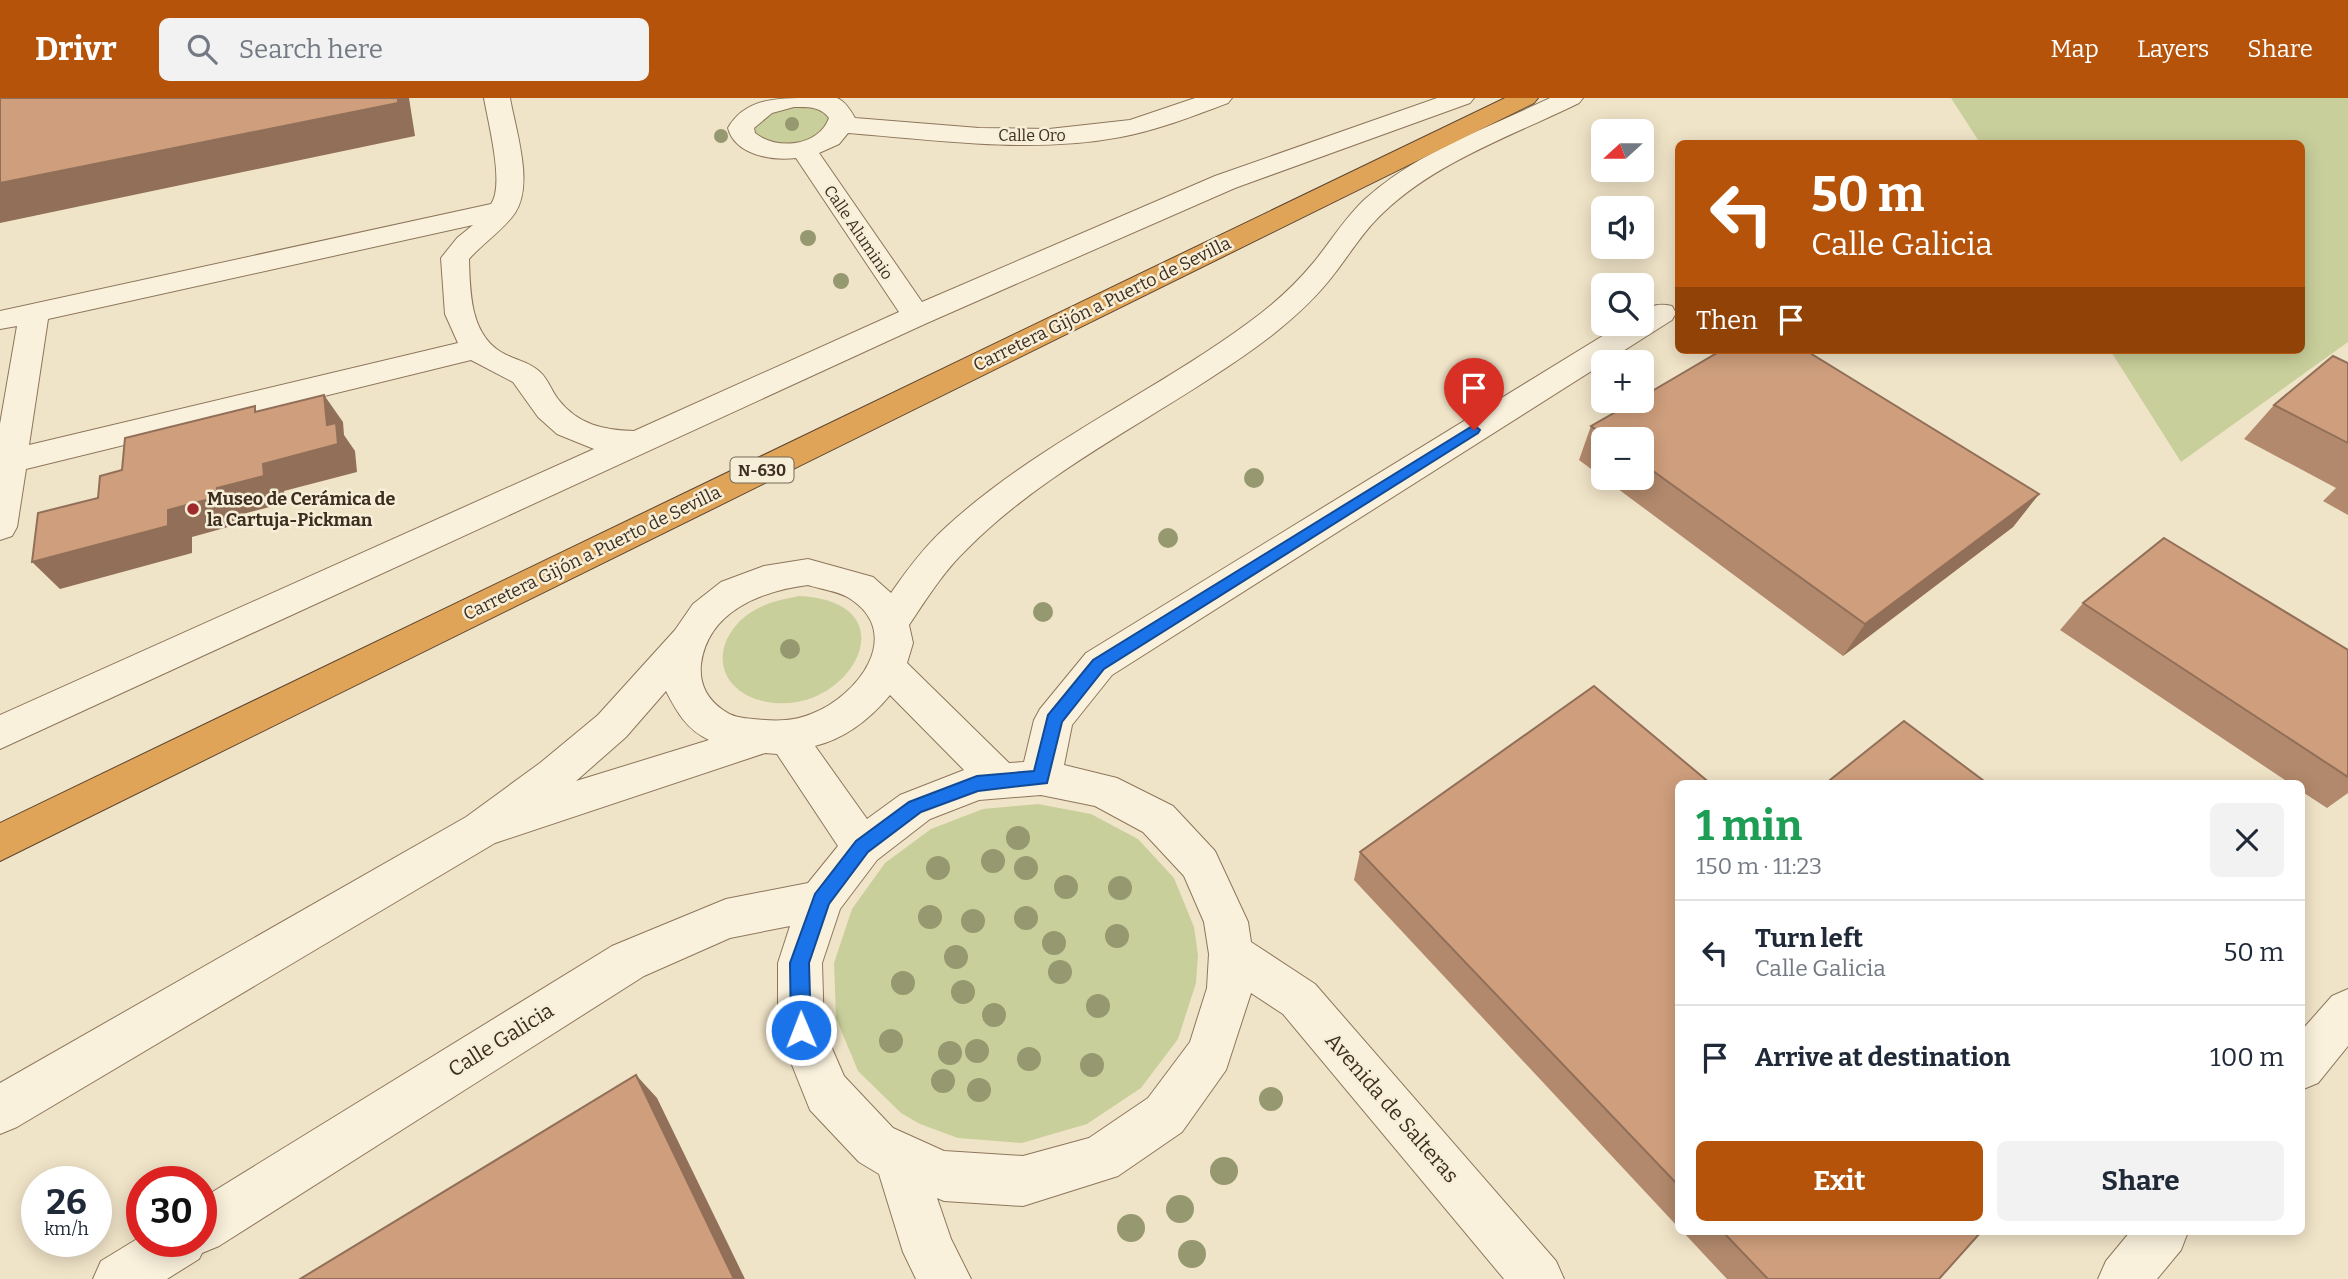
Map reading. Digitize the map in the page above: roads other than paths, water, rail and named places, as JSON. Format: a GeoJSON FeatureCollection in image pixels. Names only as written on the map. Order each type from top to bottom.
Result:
{"type":"FeatureCollection","features":[{"type":"Feature","properties":{"kind":"highway","name":"Carretera Gijón a Puerto de Sevilla"},"geometry":{"type":"LineString","coordinates":[[0,843],[1525,98]]}},
{"type":"Feature","properties":{"kind":"street"},"geometry":{"type":"LineString","coordinates":[[497,98],[511,184],[510,197],[503,210],[455,258],[459,313],[464,332],[484,355],[546,442],[547,463],[543,474],[530,490]]}},
{"type":"Feature","properties":{"kind":"street","name":"Calle Oro"},"geometry":{"type":"LineString","coordinates":[[841,125],[1005,136],[1076,135],[1118,130],[1219,98]]}},
{"type":"Feature","properties":{"kind":"street"},"geometry":{"type":"LineString","coordinates":[[0,733],[916,316],[1225,182],[1461,98]]}},
{"type":"Feature","properties":{"kind":"street"},"geometry":{"type":"LineString","coordinates":[[1426,148],[1569,98]]}},
{"type":"Feature","properties":{"kind":"street"},"geometry":{"type":"LineString","coordinates":[[892,621],[933,562],[966,529],[1029,478],[1192,376],[1287,306],[1314,281],[1360,220],[1395,189],[1444,160],[1569,98]]}},
{"type":"Feature","properties":{"kind":"street"},"geometry":{"type":"LineString","coordinates":[[776,100],[827,100],[839,111],[841,125],[828,139],[803,149],[769,149],[746,139],[742,131],[744,122],[763,106],[776,100]]}},
{"type":"Feature","properties":{"kind":"street","name":"Calle Aluminio"},"geometry":{"type":"LineString","coordinates":[[803,149],[916,316]]}},
{"type":"Feature","properties":{"kind":"street"},"geometry":{"type":"LineString","coordinates":[[0,320],[503,210]]}},
{"type":"Feature","properties":{"kind":"street"},"geometry":{"type":"LineString","coordinates":[[0,527],[5,463],[34,312]]}},
{"type":"Feature","properties":{"kind":"street"},"geometry":{"type":"LineString","coordinates":[[1020,779],[1054,720],[1099,664],[1661,313]]}},
{"type":"Feature","properties":{"kind":"street"},"geometry":{"type":"LineString","coordinates":[[5,463],[484,355],[514,368],[528,378],[547,407],[587,439],[635,443]]}},
{"type":"Feature","properties":{"kind":"street"},"geometry":{"type":"LineString","coordinates":[[0,1110],[481,830],[554,775],[612,726],[686,641],[701,619],[722,599],[749,584],[779,575],[808,572],[837,575],[862,586],[881,601],[892,621],[896,645],[889,669],[873,693],[850,713],[820,729],[773,737],[635,778],[481,830]]}},
{"type":"Feature","properties":{"kind":"street"},"geometry":{"type":"LineString","coordinates":[[686,641],[680,664],[682,687],[693,707],[711,723],[733,733],[773,737],[862,847]]}},
{"type":"Feature","properties":{"kind":"street"},"geometry":{"type":"LineString","coordinates":[[889,669],[1020,779]]}},
{"type":"Feature","properties":{"kind":"street"},"geometry":{"type":"LineString","coordinates":[[1020,779],[1103,790],[1158,819],[1200,864],[1226,922],[1231,954],[1230,988],[1209,1054],[1165,1115],[1101,1159],[1023,1181],[944,1176],[899,1158],[876,1145],[827,1093],[801,1030],[800,963],[821,900],[862,847],[915,807],[977,783],[1020,779]]}},
{"type":"Feature","properties":{"kind":"street","name":"Calle Galicia"},"geometry":{"type":"LineString","coordinates":[[217,1218],[628,961],[726,919],[821,900]]}},
{"type":"Feature","properties":{"kind":"street","name":"Avenida de Salteras"},"geometry":{"type":"LineString","coordinates":[[1231,954],[1299,999],[1538,1279]]}},
{"type":"Feature","properties":{"kind":"street"},"geometry":{"type":"LineString","coordinates":[[2305,1062],[2348,1011]]}},
{"type":"Feature","properties":{"kind":"street"},"geometry":{"type":"LineString","coordinates":[[899,1158],[929,1252],[945,1279]]}},
{"type":"Feature","properties":{"kind":"street"},"geometry":{"type":"LineString","coordinates":[[2124,1279],[2161,1235]]}},
{"type":"Feature","properties":{"kind":"street"},"geometry":{"type":"LineString","coordinates":[[120,1279],[155,1257]]}},
{"type":"Feature","properties":{"kind":"place","name":"Museo de Cerámica de la Cartuja-Pickman"},"geometry":{"type":"Point","coordinates":[193,509]}}]}
